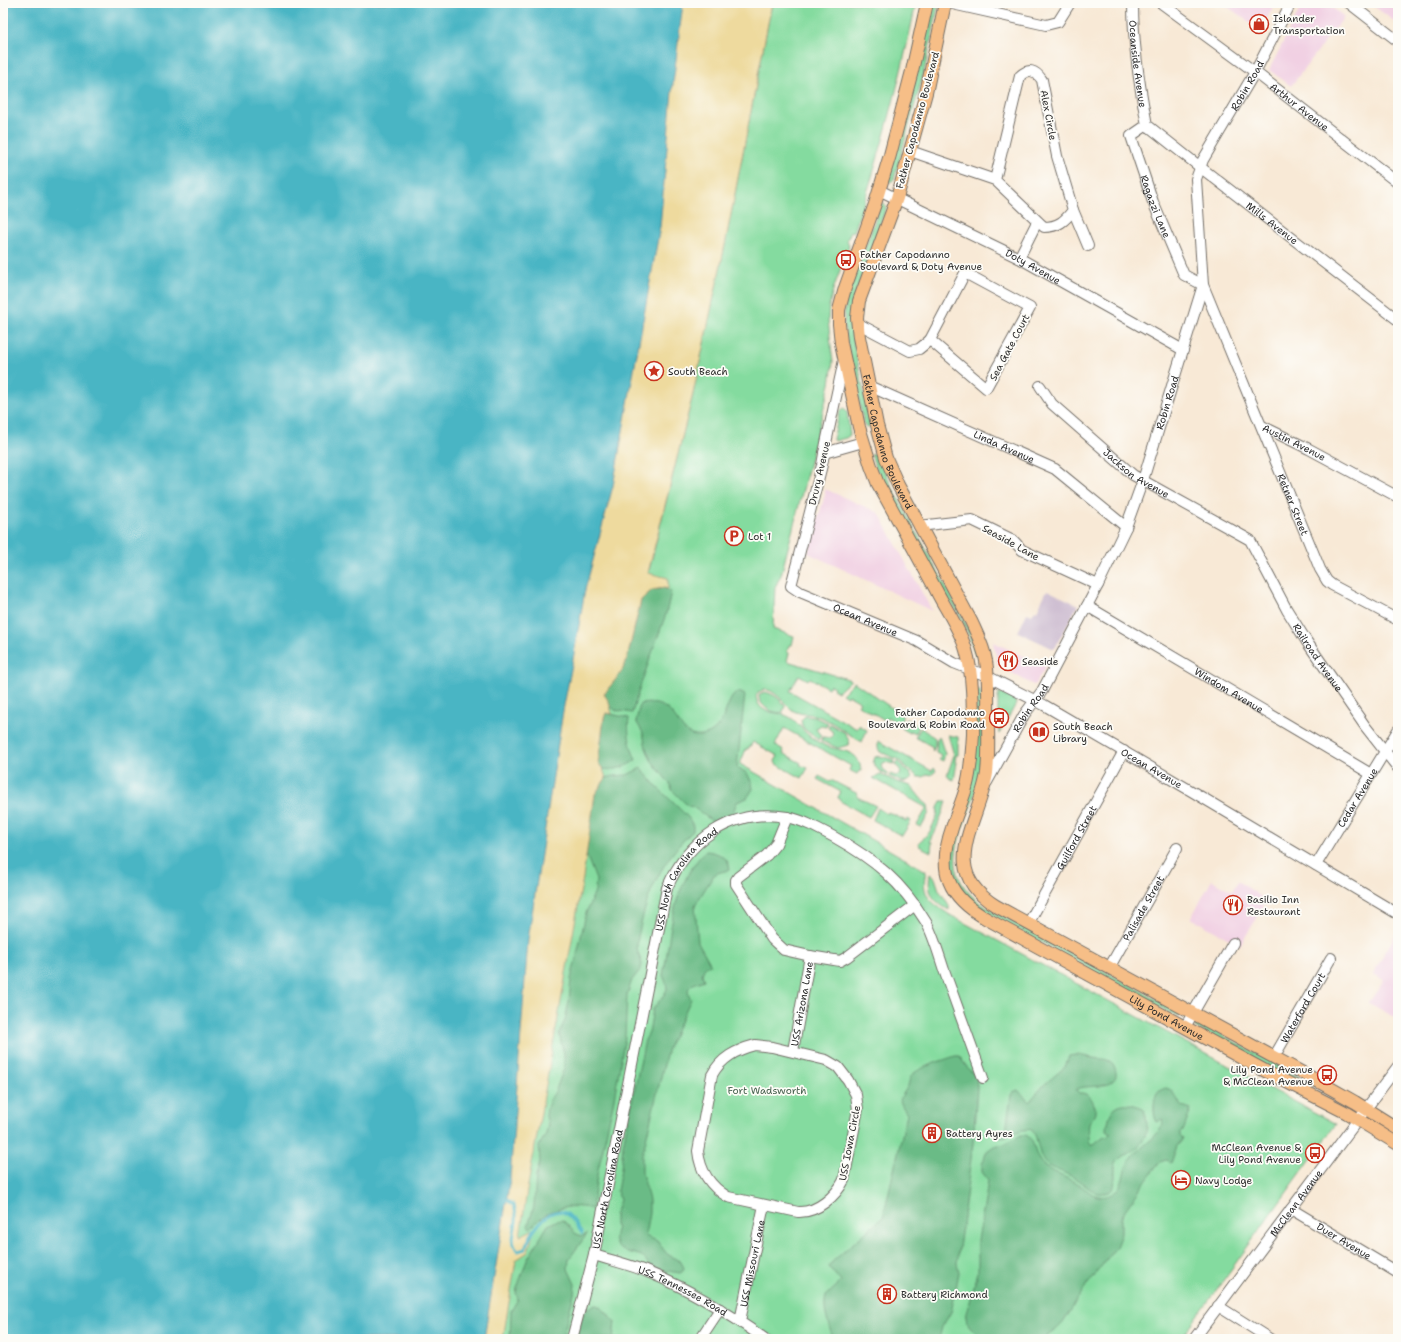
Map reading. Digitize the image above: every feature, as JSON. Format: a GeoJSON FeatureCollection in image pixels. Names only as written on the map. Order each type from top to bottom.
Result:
{"type":"FeatureCollection","features":[{"type":"Feature","properties":{"kind":"main road","name":"Father Capodanno Boulevard"},"geometry":{"type":"LineString","coordinates":[[927,3],[910,82],[879,190],[841,302],[839,324],[844,359],[859,427],[871,466],[878,484],[960,635],[966,651],[973,721],[970,770],[966,789],[948,841],[945,859],[947,877]]}},
{"type":"Feature","properties":{"kind":"main road","name":"Father Capodanno Boulevard"},"geometry":{"type":"LineString","coordinates":[[947,3],[926,93],[910,151],[896,198],[859,301],[857,323],[869,386],[886,458],[893,476],[976,631],[986,661],[987,771],[983,789],[966,842],[965,854],[967,871]]}},
{"type":"Feature","properties":{"kind":"main road","name":"Lily Pond Avenue"},"geometry":{"type":"LineString","coordinates":[[967,871],[975,887],[982,896],[996,906],[1366,1109],[1398,1129]]}},
{"type":"Feature","properties":{"kind":"main road","name":"Lily Pond Avenue"},"geometry":{"type":"LineString","coordinates":[[947,877],[959,898],[977,913],[1359,1120],[1398,1144]]}},
{"type":"Feature","properties":{"kind":"street"},"geometry":{"type":"LineString","coordinates":[[947,3],[1046,25],[1058,22],[1070,3]]}},
{"type":"Feature","properties":{"kind":"street","name":"Oceanside Avenue"},"geometry":{"type":"LineString","coordinates":[[1133,3],[1135,53],[1147,124]]}},
{"type":"Feature","properties":{"kind":"street","name":"Arthur Avenue"},"geometry":{"type":"LineString","coordinates":[[1161,3],[1255,72],[1398,183]]}},
{"type":"Feature","properties":{"kind":"street","name":"Robin Road"},"geometry":{"type":"LineString","coordinates":[[983,789],[1024,715],[1042,691],[1098,585],[1126,527],[1143,480],[1203,285],[1196,179],[1200,167],[1255,72],[1291,3]]}},
{"type":"Feature","properties":{"kind":"street"},"geometry":{"type":"LineString","coordinates":[[1352,4],[1398,41]]}},
{"type":"Feature","properties":{"kind":"street","name":"Alex Circle"},"geometry":{"type":"LineString","coordinates":[[995,180],[1020,76],[1030,70],[1036,72],[1042,80],[1057,156],[1073,210],[1088,246]]}},
{"type":"Feature","properties":{"kind":"street","name":"Mills Avenue"},"geometry":{"type":"LineString","coordinates":[[1147,124],[1200,167],[1398,320]]}},
{"type":"Feature","properties":{"kind":"street","name":"Ragazzi Lane"},"geometry":{"type":"LineString","coordinates":[[1147,124],[1131,136],[1153,202],[1184,275],[1203,285]]}},
{"type":"Feature","properties":{"kind":"street"},"geometry":{"type":"LineString","coordinates":[[910,151],[995,180],[1037,222],[1044,227],[1058,225],[1073,210]]}},
{"type":"Feature","properties":{"kind":"street","name":"Doty Avenue"},"geometry":{"type":"LineString","coordinates":[[879,190],[1019,258],[1183,350]]}},
{"type":"Feature","properties":{"kind":"street"},"geometry":{"type":"LineString","coordinates":[[1019,258],[1037,222]]}},
{"type":"Feature","properties":{"kind":"street","name":"Sea Gate Court"},"geometry":{"type":"LineString","coordinates":[[965,273],[1030,308],[986,388],[930,340],[965,273]]}},
{"type":"Feature","properties":{"kind":"street","name":"Austin Avenue"},"geometry":{"type":"LineString","coordinates":[[1203,285],[1262,426],[1309,449],[1398,497]]}},
{"type":"Feature","properties":{"kind":"street"},"geometry":{"type":"LineString","coordinates":[[857,323],[910,351],[919,349],[930,340]]}},
{"type":"Feature","properties":{"kind":"street","name":"Drury Avenue"},"geometry":{"type":"LineString","coordinates":[[790,586],[824,453],[844,359]]}},
{"type":"Feature","properties":{"kind":"street","name":"Linda Avenue"},"geometry":{"type":"LineString","coordinates":[[869,386],[1054,469],[1126,527]]}},
{"type":"Feature","properties":{"kind":"street","name":"Jackson Avenue"},"geometry":{"type":"LineString","coordinates":[[1040,386],[1052,404],[1134,475],[1250,540]]}},
{"type":"Feature","properties":{"kind":"street","name":"Retner Street"},"geometry":{"type":"LineString","coordinates":[[1262,426],[1320,569],[1327,581],[1398,620]]}},
{"type":"Feature","properties":{"kind":"street"},"geometry":{"type":"LineString","coordinates":[[824,453],[863,442]]}},
{"type":"Feature","properties":{"kind":"street","name":"Seaside Lane"},"geometry":{"type":"LineString","coordinates":[[920,526],[972,520],[1013,540],[1022,550],[1098,585]]}},
{"type":"Feature","properties":{"kind":"street","name":"Railroad Avenue"},"geometry":{"type":"LineString","coordinates":[[1250,540],[1283,603],[1307,642],[1339,690],[1398,768]]}},
{"type":"Feature","properties":{"kind":"street","name":"Ocean Avenue"},"geometry":{"type":"LineString","coordinates":[[790,586],[800,592],[917,641],[944,658],[987,676],[1035,700],[1124,751],[1398,914]]}},
{"type":"Feature","properties":{"kind":"street","name":"Windom Avenue"},"geometry":{"type":"LineString","coordinates":[[1087,606],[1371,774]]}},
{"type":"Feature","properties":{"kind":"street","name":"Cedar Avenue"},"geometry":{"type":"LineString","coordinates":[[1316,865],[1398,730]]}},
{"type":"Feature","properties":{"kind":"street","name":"Guilford Street"},"geometry":{"type":"LineString","coordinates":[[1028,924],[1124,751]]}},
{"type":"Feature","properties":{"kind":"street","name":"USS North Carolina Road"},"geometry":{"type":"LineString","coordinates":[[572,1339],[594,1255],[667,888],[673,874],[693,847],[720,827],[734,821],[751,817],[767,816],[787,817],[807,823],[865,855],[897,881],[927,923],[984,1078]]}},
{"type":"Feature","properties":{"kind":"street"},"geometry":{"type":"LineString","coordinates":[[787,817],[776,844],[767,855],[736,880],[736,884],[772,939],[784,950],[840,961],[915,905]]}},
{"type":"Feature","properties":{"kind":"street","name":"Palisade Street"},"geometry":{"type":"LineString","coordinates":[[1109,968],[1177,848]]}},
{"type":"Feature","properties":{"kind":"street"},"geometry":{"type":"LineString","coordinates":[[1185,1027],[1233,943]]}},
{"type":"Feature","properties":{"kind":"street","name":"USS Arizona Lane"},"geometry":{"type":"LineString","coordinates":[[793,1051],[810,956]]}},
{"type":"Feature","properties":{"kind":"street","name":"Waterford Court"},"geometry":{"type":"LineString","coordinates":[[1274,1058],[1331,958]]}},
{"type":"Feature","properties":{"kind":"street","name":"USS Iowa Circle"},"geometry":{"type":"LineString","coordinates":[[755,1045],[763,1045],[793,1051],[826,1060],[838,1067],[848,1080],[856,1095],[858,1107],[845,1178],[839,1188],[814,1209],[802,1212],[764,1205],[728,1197],[718,1191],[710,1182],[700,1162],[698,1151],[710,1081],[718,1065],[733,1053],[755,1045]]}},
{"type":"Feature","properties":{"kind":"street","name":"McClean Avenue"},"geometry":{"type":"LineString","coordinates":[[1194,1339],[1398,1066]]}},
{"type":"Feature","properties":{"kind":"street","name":"USS Missouri Lane"},"geometry":{"type":"LineString","coordinates":[[740,1321],[764,1205]]}},
{"type":"Feature","properties":{"kind":"street","name":"Duer Avenue"},"geometry":{"type":"LineString","coordinates":[[1291,1210],[1398,1273]]}},
{"type":"Feature","properties":{"kind":"street","name":"USS Tennessee Road"},"geometry":{"type":"LineString","coordinates":[[594,1255],[650,1273],[676,1284],[740,1321],[765,1339]]}},
{"type":"Feature","properties":{"kind":"street"},"geometry":{"type":"LineString","coordinates":[[1218,1306],[1270,1339]]}},
{"type":"Feature","properties":{"kind":"street"},"geometry":{"type":"LineString","coordinates":[[700,1339],[720,1309]]}},
{"type":"Feature","properties":{"kind":"shaded area"},"geometry":{"type":"Polygon","coordinates":[[[1226,3],[1275,3],[1261,30],[1225,5],[1226,3]]]}},
{"type":"Feature","properties":{"kind":"shaded area"},"geometry":{"type":"Polygon","coordinates":[[[1303,3],[1327,3],[1344,17],[1291,86],[1269,70],[1303,3]]]}},
{"type":"Feature","properties":{"kind":"shaded area"},"geometry":{"type":"Polygon","coordinates":[[[1373,3],[1398,3],[1398,24],[1372,5],[1373,3]]]}},
{"type":"Feature","properties":{"kind":"shaded area"},"geometry":{"type":"Polygon","coordinates":[[[825,489],[879,513],[932,611],[808,553],[825,495],[825,489]]]}},
{"type":"Feature","properties":{"kind":"shaded area"},"geometry":{"type":"Polygon","coordinates":[[[1047,590],[1078,605],[1054,649],[1018,632],[1027,613],[1032,615],[1035,610],[1037,611],[1047,590]]]}},
{"type":"Feature","properties":{"kind":"shaded area"},"geometry":{"type":"Polygon","coordinates":[[[993,642],[1046,666],[1035,684],[1033,685],[998,665],[993,642]]]}},
{"type":"Feature","properties":{"kind":"shaded area"},"geometry":{"type":"Polygon","coordinates":[[[1212,880],[1232,891],[1238,881],[1263,898],[1263,909],[1240,945],[1191,918],[1212,880]]]}},
{"type":"Feature","properties":{"kind":"shaded area"},"geometry":{"type":"Polygon","coordinates":[[[1398,930],[1398,1019],[1369,1003],[1384,980],[1373,974],[1398,930]]]}},
{"type":"Feature","properties":{"kind":"green space","name":"Fort Wadsworth"},"geometry":{"type":"Polygon","coordinates":[[[772,3],[916,3],[881,147],[854,232],[851,231],[847,240],[849,245],[829,306],[828,320],[833,362],[830,384],[781,575],[775,587],[773,629],[794,636],[792,645],[789,645],[787,651],[789,653],[787,661],[851,680],[838,692],[830,685],[828,688],[810,678],[808,680],[799,675],[790,691],[857,729],[859,725],[867,730],[862,742],[823,718],[792,710],[779,697],[769,690],[759,692],[756,697],[762,708],[770,712],[783,714],[790,717],[807,734],[818,742],[853,754],[858,760],[861,771],[857,774],[849,770],[851,766],[784,728],[775,745],[784,750],[783,753],[801,763],[800,765],[808,768],[802,778],[776,764],[775,761],[778,756],[753,742],[748,749],[746,749],[740,764],[926,871],[925,887],[929,898],[932,902],[950,915],[1336,1124],[1181,1339],[484,1339],[563,711],[626,663],[693,394],[725,245],[772,3]]]}},
{"type":"Feature","properties":{"kind":"green space"},"geometry":{"type":"Polygon","coordinates":[[[932,3],[939,3],[924,72],[894,179],[890,182],[888,181],[932,3]]]}},
{"type":"Feature","properties":{"kind":"green space"},"geometry":{"type":"Polygon","coordinates":[[[881,204],[885,204],[886,208],[853,300],[851,316],[851,328],[870,424],[867,429],[864,425],[845,332],[844,318],[846,300],[881,204]]]}},
{"type":"Feature","properties":{"kind":"green space"},"geometry":{"type":"Polygon","coordinates":[[[844,408],[847,411],[850,435],[846,438],[834,441],[833,439],[840,411],[844,408]]]}},
{"type":"Feature","properties":{"kind":"green space"},"geometry":{"type":"Polygon","coordinates":[[[871,455],[878,455],[892,487],[969,629],[978,654],[977,656],[975,655],[970,638],[962,621],[942,591],[883,485],[871,455]]]}},
{"type":"Feature","properties":{"kind":"green space"},"geometry":{"type":"Polygon","coordinates":[[[664,588],[671,592],[666,614],[632,713],[615,710],[610,706],[604,694],[626,663],[641,600],[652,590],[664,588]]]}},
{"type":"Feature","properties":{"kind":"green space"},"geometry":{"type":"Polygon","coordinates":[[[854,682],[902,715],[899,726],[897,726],[898,723],[887,717],[885,720],[858,705],[860,702],[848,695],[847,697],[842,694],[854,682]]]}},
{"type":"Feature","properties":{"kind":"green space"},"geometry":{"type":"Polygon","coordinates":[[[977,690],[980,690],[981,696],[982,758],[974,796],[961,831],[957,848],[956,863],[959,879],[970,894],[988,908],[1178,1011],[1180,1014],[1179,1016],[1177,1017],[970,903],[956,885],[949,859],[967,796],[977,690]]]}},
{"type":"Feature","properties":{"kind":"green space"},"geometry":{"type":"Polygon","coordinates":[[[739,692],[745,695],[737,767],[747,773],[753,789],[747,798],[737,802],[734,815],[716,824],[693,807],[688,806],[672,790],[670,784],[651,760],[646,748],[643,733],[636,721],[640,704],[654,703],[663,706],[670,712],[686,731],[692,735],[701,736],[710,733],[716,728],[721,722],[734,695],[739,692]]]}},
{"type":"Feature","properties":{"kind":"green space"},"geometry":{"type":"Polygon","coordinates":[[[764,692],[773,695],[781,701],[785,706],[783,712],[779,713],[771,711],[761,703],[759,695],[764,692]]]}},
{"type":"Feature","properties":{"kind":"green space"},"geometry":{"type":"Polygon","coordinates":[[[999,692],[1014,699],[1016,704],[999,734],[998,722],[1002,721],[1001,714],[998,714],[999,692]]]}},
{"type":"Feature","properties":{"kind":"green space"},"geometry":{"type":"Polygon","coordinates":[[[606,713],[629,718],[628,729],[632,750],[636,760],[628,765],[616,769],[603,769],[598,763],[606,713]]]}},
{"type":"Feature","properties":{"kind":"green space"},"geometry":{"type":"Polygon","coordinates":[[[805,716],[814,717],[828,723],[826,727],[820,726],[816,728],[822,735],[819,740],[804,729],[801,720],[805,716]]]}},
{"type":"Feature","properties":{"kind":"green space"},"geometry":{"type":"Polygon","coordinates":[[[906,719],[919,727],[916,733],[911,731],[910,733],[901,728],[906,719]]]}},
{"type":"Feature","properties":{"kind":"green space"},"geometry":{"type":"Polygon","coordinates":[[[830,724],[845,733],[849,741],[848,745],[838,748],[821,741],[823,737],[830,738],[833,736],[832,731],[828,728],[830,724]]]}},
{"type":"Feature","properties":{"kind":"green space"},"geometry":{"type":"Polygon","coordinates":[[[921,728],[935,738],[933,751],[933,747],[915,737],[921,728]]]}},
{"type":"Feature","properties":{"kind":"green space"},"geometry":{"type":"Polygon","coordinates":[[[948,735],[958,737],[958,755],[956,755],[955,762],[957,762],[954,780],[949,778],[947,775],[954,755],[948,735]]]}},
{"type":"Feature","properties":{"kind":"green space"},"geometry":{"type":"Polygon","coordinates":[[[939,736],[945,754],[943,761],[939,759],[941,755],[936,752],[937,739],[939,736]]]}},
{"type":"Feature","properties":{"kind":"green space"},"geometry":{"type":"Polygon","coordinates":[[[878,741],[932,771],[934,768],[936,771],[931,775],[928,774],[923,777],[918,777],[897,759],[880,752],[878,748],[878,741]]]}},
{"type":"Feature","properties":{"kind":"green space"},"geometry":{"type":"Polygon","coordinates":[[[880,756],[895,760],[893,764],[885,762],[882,764],[883,769],[888,773],[887,775],[878,770],[873,763],[875,757],[880,756]]]}},
{"type":"Feature","properties":{"kind":"green space"},"geometry":{"type":"Polygon","coordinates":[[[897,761],[909,772],[912,778],[909,781],[902,782],[889,776],[890,774],[896,776],[901,774],[899,768],[895,765],[897,761]]]}},
{"type":"Feature","properties":{"kind":"green space"},"geometry":{"type":"Polygon","coordinates":[[[641,768],[656,786],[688,817],[693,825],[693,831],[675,850],[661,871],[645,907],[637,944],[642,964],[641,969],[632,980],[627,995],[625,1037],[613,1104],[598,1170],[592,1209],[572,1207],[559,1209],[547,1214],[530,1228],[528,1226],[534,1206],[536,1176],[540,1162],[539,1146],[546,1134],[548,1124],[546,1116],[547,1108],[564,1068],[564,1054],[559,1034],[565,1020],[569,1001],[571,979],[586,913],[595,891],[596,880],[586,854],[595,794],[606,778],[627,775],[641,768]]]}},
{"type":"Feature","properties":{"kind":"green space"},"geometry":{"type":"Polygon","coordinates":[[[880,774],[897,782],[911,786],[928,805],[929,813],[921,827],[917,825],[927,808],[873,778],[880,774]]]}},
{"type":"Feature","properties":{"kind":"green space"},"geometry":{"type":"Polygon","coordinates":[[[819,776],[830,782],[831,780],[858,794],[857,797],[876,806],[869,817],[840,801],[838,797],[841,792],[817,779],[819,776]]]}},
{"type":"Feature","properties":{"kind":"green space"},"geometry":{"type":"Polygon","coordinates":[[[941,801],[947,801],[934,835],[932,835],[930,842],[932,842],[931,852],[919,846],[918,843],[929,833],[937,817],[938,808],[941,801]]]}},
{"type":"Feature","properties":{"kind":"green space"},"geometry":{"type":"Polygon","coordinates":[[[878,808],[887,814],[888,812],[906,821],[908,819],[911,821],[902,836],[873,820],[878,808]]]}},
{"type":"Feature","properties":{"kind":"green space"},"geometry":{"type":"Polygon","coordinates":[[[706,851],[725,858],[730,869],[714,875],[695,905],[698,942],[711,965],[705,967],[702,974],[704,980],[693,984],[689,988],[688,991],[691,999],[668,1048],[642,1156],[642,1173],[649,1200],[649,1213],[645,1236],[657,1241],[667,1254],[681,1262],[684,1268],[680,1273],[653,1268],[641,1256],[619,1248],[615,1243],[617,1227],[615,1226],[615,1214],[620,1200],[617,1191],[623,1145],[645,1040],[649,1033],[653,1009],[667,989],[663,975],[675,907],[679,894],[692,868],[706,851]]]}},
{"type":"Feature","properties":{"kind":"green space"},"geometry":{"type":"Polygon","coordinates":[[[930,874],[935,878],[939,890],[949,905],[949,910],[938,903],[932,895],[929,886],[930,874]]]}},
{"type":"Feature","properties":{"kind":"green space"},"geometry":{"type":"Polygon","coordinates":[[[1198,1022],[1318,1087],[1271,1069],[1195,1027],[1195,1024],[1198,1022]]]}},
{"type":"Feature","properties":{"kind":"green space"},"geometry":{"type":"Polygon","coordinates":[[[1075,1055],[1108,1060],[1113,1064],[1116,1073],[1113,1081],[1108,1084],[1077,1089],[1079,1093],[1086,1094],[1091,1098],[1095,1109],[1094,1116],[1089,1126],[1090,1144],[1094,1144],[1104,1136],[1108,1136],[1111,1133],[1107,1130],[1108,1122],[1110,1115],[1117,1106],[1122,1104],[1135,1105],[1143,1108],[1145,1114],[1147,1126],[1145,1137],[1138,1147],[1117,1161],[1115,1165],[1114,1185],[1109,1192],[1097,1193],[1073,1177],[1048,1166],[1040,1154],[1036,1137],[1032,1130],[1021,1131],[1000,1137],[996,1135],[993,1130],[1004,1133],[1006,1131],[1011,1095],[1013,1092],[1018,1090],[1029,1102],[1046,1083],[1065,1067],[1069,1056],[1075,1055]]]}},
{"type":"Feature","properties":{"kind":"green space"},"geometry":{"type":"Polygon","coordinates":[[[959,1056],[969,1070],[976,1076],[977,1088],[973,1144],[957,1263],[959,1272],[951,1312],[942,1327],[939,1339],[833,1339],[826,1318],[825,1301],[826,1296],[841,1282],[829,1267],[832,1262],[883,1217],[907,1114],[900,1100],[901,1097],[913,1074],[937,1062],[959,1056]]]}},
{"type":"Feature","properties":{"kind":"green space"},"geometry":{"type":"Polygon","coordinates":[[[1166,1088],[1171,1090],[1182,1106],[1191,1109],[1184,1129],[1180,1133],[1180,1136],[1183,1139],[1177,1146],[1171,1163],[1166,1160],[1160,1162],[1125,1210],[1121,1219],[1121,1234],[1116,1247],[1084,1289],[1063,1323],[1043,1339],[981,1339],[967,1323],[966,1317],[978,1272],[978,1240],[988,1180],[982,1172],[982,1164],[987,1151],[994,1146],[1004,1144],[1021,1135],[1026,1135],[1033,1143],[1038,1158],[1044,1166],[1093,1194],[1108,1196],[1120,1185],[1129,1161],[1154,1137],[1162,1127],[1164,1120],[1163,1119],[1157,1122],[1154,1113],[1154,1102],[1158,1093],[1166,1088]]]}},
{"type":"Feature","properties":{"kind":"green space"},"geometry":{"type":"Polygon","coordinates":[[[563,1220],[575,1233],[581,1236],[587,1234],[569,1259],[568,1269],[575,1284],[574,1294],[562,1339],[510,1339],[511,1311],[518,1299],[516,1293],[517,1288],[527,1260],[548,1225],[556,1221],[563,1220]]]}},
{"type":"Feature","properties":{"kind":"green space"},"geometry":{"type":"Polygon","coordinates":[[[597,1305],[602,1308],[615,1322],[613,1339],[576,1339],[584,1313],[592,1306],[597,1305]]]}},
{"type":"Feature","properties":{"kind":"sand"},"geometry":{"type":"Polygon","coordinates":[[[660,3],[772,3],[725,245],[693,394],[648,573],[668,578],[668,589],[664,588],[652,590],[641,600],[626,663],[620,674],[604,694],[609,702],[612,714],[606,713],[604,718],[598,763],[603,769],[606,778],[595,794],[583,878],[527,1191],[520,1236],[534,1229],[528,1252],[516,1260],[503,1339],[420,1339],[660,3]]]}},
{"type":"Feature","properties":{"kind":"water"},"geometry":{"type":"Polygon","coordinates":[[[3,3],[683,3],[672,92],[660,227],[613,486],[585,590],[563,711],[528,940],[510,1179],[484,1339],[3,1339],[3,3]]]}},
{"type":"Feature","properties":{"kind":"waterway"},"geometry":{"type":"LineString","coordinates":[[507,1200],[514,1205],[516,1219],[513,1240],[515,1248],[518,1251],[525,1249],[530,1237],[539,1224],[550,1214],[557,1212],[563,1212],[569,1216],[582,1233]]}},
{"type":"Feature","properties":{"kind":"place","name":"Islander Transportation"},"geometry":{"type":"Point","coordinates":[1259,24]}},
{"type":"Feature","properties":{"kind":"place","name":"Father Capodanno Boulevard & Doty Avenue"},"geometry":{"type":"Point","coordinates":[846,260]}},
{"type":"Feature","properties":{"kind":"place","name":"South Beach"},"geometry":{"type":"Point","coordinates":[654,371]}},
{"type":"Feature","properties":{"kind":"place","name":"Lot 1"},"geometry":{"type":"Point","coordinates":[734,536]}},
{"type":"Feature","properties":{"kind":"place","name":"Seaside"},"geometry":{"type":"Point","coordinates":[1008,661]}},
{"type":"Feature","properties":{"kind":"place","name":"Father Capodanno Boulevard & Robin Road"},"geometry":{"type":"Point","coordinates":[999,718]}},
{"type":"Feature","properties":{"kind":"place","name":"South Beach Library"},"geometry":{"type":"Point","coordinates":[1039,732]}},
{"type":"Feature","properties":{"kind":"place","name":"Basilio Inn Restaurant"},"geometry":{"type":"Point","coordinates":[1233,905]}},
{"type":"Feature","properties":{"kind":"place","name":"Lily Pond Avenue & McClean Avenue"},"geometry":{"type":"Point","coordinates":[1327,1075]}},
{"type":"Feature","properties":{"kind":"place","name":"Battery Ayres"},"geometry":{"type":"Point","coordinates":[932,1133]}},
{"type":"Feature","properties":{"kind":"place","name":"McClean Avenue & Lily Pond Avenue"},"geometry":{"type":"Point","coordinates":[1315,1153]}},
{"type":"Feature","properties":{"kind":"place","name":"Navy Lodge"},"geometry":{"type":"Point","coordinates":[1181,1180]}},
{"type":"Feature","properties":{"kind":"place","name":"Battery Richmond"},"geometry":{"type":"Point","coordinates":[887,1294]}}]}
